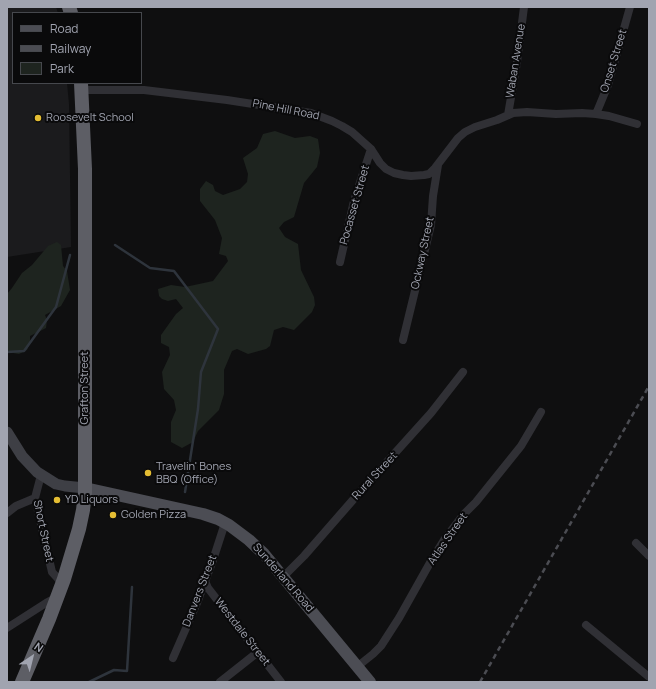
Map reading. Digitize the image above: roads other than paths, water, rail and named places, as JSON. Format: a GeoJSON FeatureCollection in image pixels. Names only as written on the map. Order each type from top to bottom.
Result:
{"type":"FeatureCollection","features":[{"type":"Feature","properties":{"kind":"highway","name":"Grafton Street"},"geometry":{"type":"LineString","coordinates":[[22,682],[62,583],[79,529],[83,510],[85,488],[85,169],[82,86]]}},
{"type":"Feature","properties":{"kind":"main road","name":"Sunderland Road"},"geometry":{"type":"LineString","coordinates":[[85,488],[203,514],[226,523],[249,540],[264,554],[370,682]]}},
{"type":"Feature","properties":{"kind":"street","name":"Waban Avenue"},"geometry":{"type":"LineString","coordinates":[[508,115],[518,57],[524,7]]}},
{"type":"Feature","properties":{"kind":"street","name":"Onset Street"},"geometry":{"type":"LineString","coordinates":[[596,114],[608,85],[630,7]]}},
{"type":"Feature","properties":{"kind":"street","name":"Pine Hill Road"},"geometry":{"type":"LineString","coordinates":[[82,86],[144,90],[227,100],[311,113],[342,126],[362,140],[386,169],[394,173],[411,176],[429,174],[436,168],[458,138],[465,132],[513,113],[596,114],[637,124]]}},
{"type":"Feature","properties":{"kind":"street","name":"Pocasset Street"},"geometry":{"type":"LineString","coordinates":[[340,262],[354,201],[371,149]]}},
{"type":"Feature","properties":{"kind":"street","name":"Ockway Street"},"geometry":{"type":"LineString","coordinates":[[404,340],[431,225],[433,196],[438,164]]}},
{"type":"Feature","properties":{"kind":"street","name":"Rural Street"},"geometry":{"type":"LineString","coordinates":[[283,577],[304,556],[431,413],[463,372]]}},
{"type":"Feature","properties":{"kind":"street","name":"Atlas Street"},"geometry":{"type":"LineString","coordinates":[[358,666],[381,646],[444,540],[521,446],[541,412]]}},
{"type":"Feature","properties":{"kind":"street","name":"Sunderland Road"},"geometry":{"type":"LineString","coordinates":[[7,432],[22,456],[40,475],[56,484],[85,488]]}},
{"type":"Feature","properties":{"kind":"street","name":"Short Street"},"geometry":{"type":"LineString","coordinates":[[40,475],[35,498],[52,572],[62,583]]}},
{"type":"Feature","properties":{"kind":"street"},"geometry":{"type":"LineString","coordinates":[[7,513],[16,506],[35,498]]}},
{"type":"Feature","properties":{"kind":"street","name":"Danvers Street"},"geometry":{"type":"LineString","coordinates":[[173,658],[191,618],[226,523]]}},
{"type":"Feature","properties":{"kind":"street"},"geometry":{"type":"LineString","coordinates":[[636,543],[649,556]]}},
{"type":"Feature","properties":{"kind":"street","name":"Westdale Street"},"geometry":{"type":"LineString","coordinates":[[205,581],[208,588],[281,682]]}},
{"type":"Feature","properties":{"kind":"street"},"geometry":{"type":"LineString","coordinates":[[7,628],[57,597]]}},
{"type":"Feature","properties":{"kind":"street"},"geometry":{"type":"LineString","coordinates":[[586,625],[649,677]]}},
{"type":"Feature","properties":{"kind":"street"},"geometry":{"type":"LineString","coordinates":[[220,682],[258,652]]}},
{"type":"Feature","properties":{"kind":"waterway"},"geometry":{"type":"LineString","coordinates":[[115,245],[150,268],[174,271],[218,329],[201,372],[198,409],[185,492]]}},
{"type":"Feature","properties":{"kind":"waterway"},"geometry":{"type":"LineString","coordinates":[[7,352],[24,351],[56,307],[70,255]]}},
{"type":"Feature","properties":{"kind":"waterway"},"geometry":{"type":"LineString","coordinates":[[89,682],[114,670],[127,671],[132,587]]}},
{"type":"Feature","properties":{"kind":"railway"},"geometry":{"type":"LineString","coordinates":[[480,682],[649,386]]}},
{"type":"Feature","properties":{"kind":"place","name":"Roosevelt School"},"geometry":{"type":"Point","coordinates":[38,118]}},
{"type":"Feature","properties":{"kind":"place","name":"Travelin' Bones BBQ (Office)"},"geometry":{"type":"Point","coordinates":[148,473]}},
{"type":"Feature","properties":{"kind":"place","name":"YD Liquors"},"geometry":{"type":"Point","coordinates":[57,500]}},
{"type":"Feature","properties":{"kind":"place","name":"Golden Pizza"},"geometry":{"type":"Point","coordinates":[113,515]}}]}
